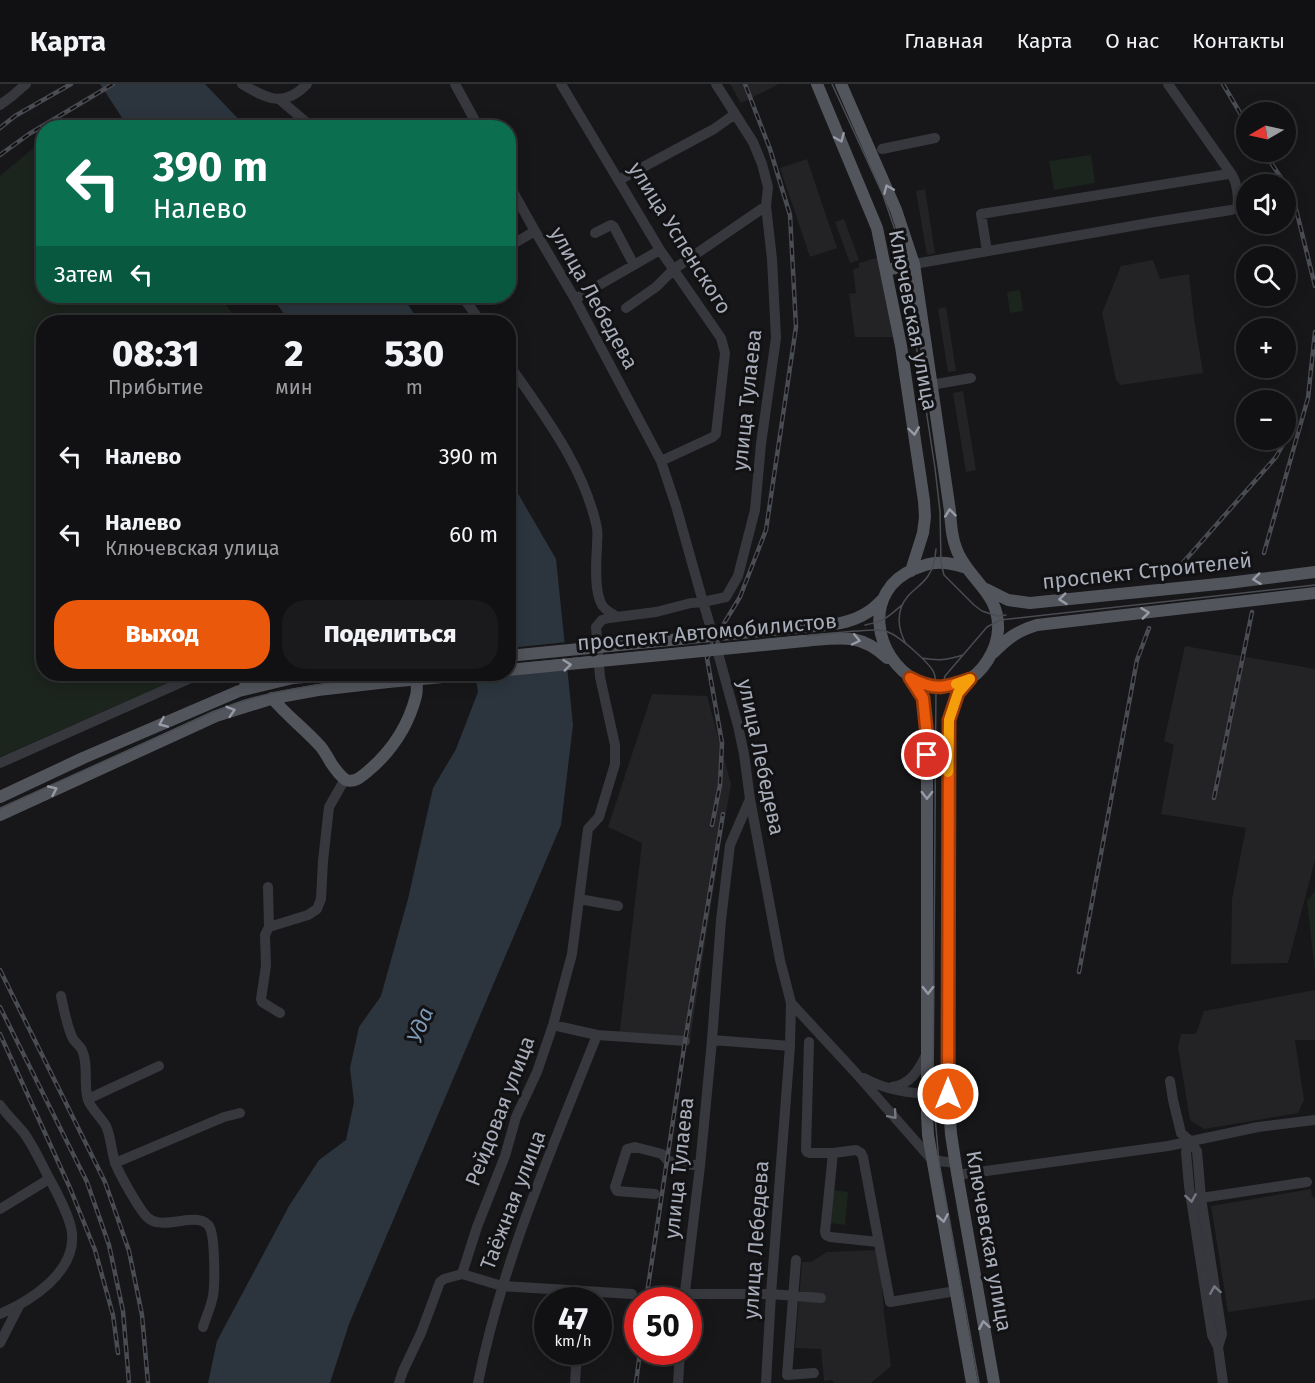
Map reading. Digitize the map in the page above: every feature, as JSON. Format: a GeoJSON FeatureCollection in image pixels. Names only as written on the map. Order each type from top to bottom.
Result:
{"type":"FeatureCollection","features":[{"type":"Feature","properties":{"kind":"main road","name":"Ключевская улица"},"geometry":{"type":"LineString","coordinates":[[817,84],[877,228],[887,270],[901,346],[924,501],[923,533],[911,571]]}},
{"type":"Feature","properties":{"kind":"main road","name":"Ключевская улица"},"geometry":{"type":"LineString","coordinates":[[841,84],[896,210],[914,264],[952,532],[959,554],[967,568]]}},
{"type":"Feature","properties":{"kind":"main road"},"geometry":{"type":"LineString","coordinates":[[887,270],[914,264]]}},
{"type":"Feature","properties":{"kind":"main road"},"geometry":{"type":"LineString","coordinates":[[934,562],[967,568],[985,588],[997,616],[998,631],[992,654],[970,679],[946,687],[922,684],[899,669],[884,646],[880,635],[879,612],[882,600],[900,577],[934,562]]}},
{"type":"Feature","properties":{"kind":"main road","name":"проспект Строителей"},"geometry":{"type":"LineString","coordinates":[[985,588],[1008,600],[1030,603],[1315,572]]}},
{"type":"Feature","properties":{"kind":"main road","name":"проспект Строителей"},"geometry":{"type":"LineString","coordinates":[[992,654],[1016,633],[1037,625],[1315,593]]}},
{"type":"Feature","properties":{"kind":"main road","name":"проспект Автомобилистов"},"geometry":{"type":"LineString","coordinates":[[516,655],[832,625],[856,619],[882,600]]}},
{"type":"Feature","properties":{"kind":"main road","name":"проспект Автомобилистов"},"geometry":{"type":"LineString","coordinates":[[516,669],[843,638],[865,642],[878,650],[899,669]]}},
{"type":"Feature","properties":{"kind":"main road","name":"Ключевская улица"},"geometry":{"type":"LineString","coordinates":[[910,678],[923,698],[927,736],[928,1135],[972,1383]]}},
{"type":"Feature","properties":{"kind":"main road","name":"Ключевская улица"},"geometry":{"type":"LineString","coordinates":[[970,679],[958,693],[949,720],[948,1094],[956,1169],[994,1383]]}},
{"type":"Feature","properties":{"kind":"main road"},"geometry":{"type":"LineString","coordinates":[[239,691],[254,681]]}},
{"type":"Feature","properties":{"kind":"main road"},"geometry":{"type":"LineString","coordinates":[[0,797],[83,758],[239,691],[272,681]]}},
{"type":"Feature","properties":{"kind":"main road"},"geometry":{"type":"LineString","coordinates":[[0,815],[216,716],[272,698],[318,690],[399,681]]}},
{"type":"Feature","properties":{"kind":"main road"},"geometry":{"type":"LineString","coordinates":[[272,698],[321,747],[345,779],[352,781],[360,778],[393,747],[413,708],[417,693],[416,681]]}},
{"type":"Feature","properties":{"kind":"street"},"geometry":{"type":"LineString","coordinates":[[0,105],[26,84]]}},
{"type":"Feature","properties":{"kind":"street"},"geometry":{"type":"LineString","coordinates":[[243,84],[270,99],[286,99],[307,84]]}},
{"type":"Feature","properties":{"kind":"street"},"geometry":{"type":"LineString","coordinates":[[455,84],[475,120]]}},
{"type":"Feature","properties":{"kind":"street","name":"улица Успенского"},"geometry":{"type":"LineString","coordinates":[[561,84],[660,250],[721,338],[725,353],[716,434],[661,461]]}},
{"type":"Feature","properties":{"kind":"street","name":"улица Тулаева"},"geometry":{"type":"LineString","coordinates":[[616,616],[656,612],[726,597],[738,576],[755,510],[761,444],[776,338],[766,206],[768,188],[753,142],[716,84]]}},
{"type":"Feature","properties":{"kind":"street"},"geometry":{"type":"LineString","coordinates":[[914,264],[1237,208],[1232,175],[1168,84]]}},
{"type":"Feature","properties":{"kind":"street"},"geometry":{"type":"LineString","coordinates":[[279,99],[304,120]]}},
{"type":"Feature","properties":{"kind":"street"},"geometry":{"type":"LineString","coordinates":[[619,180],[714,129],[735,114]]}},
{"type":"Feature","properties":{"kind":"street"},"geometry":{"type":"LineString","coordinates":[[882,150],[935,138]]}},
{"type":"Feature","properties":{"kind":"street"},"geometry":{"type":"LineString","coordinates":[[987,251],[981,214],[1232,175]]}},
{"type":"Feature","properties":{"kind":"street","name":"улица Лебедева"},"geometry":{"type":"LineString","coordinates":[[516,197],[575,299],[661,461],[715,642],[744,754],[750,799],[780,960],[791,1003],[790,1047],[766,1383]]}},
{"type":"Feature","properties":{"kind":"street"},"geometry":{"type":"LineString","coordinates":[[626,308],[656,287],[674,269],[766,206]]}},
{"type":"Feature","properties":{"kind":"street"},"geometry":{"type":"LineString","coordinates":[[595,233],[611,225],[614,227],[634,265]]}},
{"type":"Feature","properties":{"kind":"street"},"geometry":{"type":"LineString","coordinates":[[516,242],[535,231]]}},
{"type":"Feature","properties":{"kind":"street"},"geometry":{"type":"LineString","coordinates":[[575,299],[660,250]]}},
{"type":"Feature","properties":{"kind":"street"},"geometry":{"type":"LineString","coordinates":[[516,375],[552,427],[574,466],[589,502],[598,530],[598,597],[602,606],[616,616]]}},
{"type":"Feature","properties":{"kind":"street"},"geometry":{"type":"LineString","coordinates":[[932,385],[971,378]]}},
{"type":"Feature","properties":{"kind":"street","name":"Рейдовая улица"},"geometry":{"type":"LineString","coordinates":[[462,1274],[477,1227],[505,1156],[516,1116],[537,1072],[553,1025],[572,954],[588,829],[599,817],[615,764],[615,745],[600,677],[596,627],[602,620],[616,616]]}},
{"type":"Feature","properties":{"kind":"street"},"geometry":{"type":"LineString","coordinates":[[0,763],[184,681]]}},
{"type":"Feature","properties":{"kind":"street"},"geometry":{"type":"LineString","coordinates":[[269,927],[308,915],[317,909],[321,899],[322,861],[329,807],[345,779]]}},
{"type":"Feature","properties":{"kind":"street","name":"улица Тулаева"},"geometry":{"type":"LineString","coordinates":[[685,1287],[700,1166],[721,920],[730,845],[750,799]]}},
{"type":"Feature","properties":{"kind":"street"},"geometry":{"type":"LineString","coordinates":[[268,887],[269,927],[265,935],[266,966],[261,999],[262,1002],[280,1013]]}},
{"type":"Feature","properties":{"kind":"street"},"geometry":{"type":"LineString","coordinates":[[579,899],[618,906]]}},
{"type":"Feature","properties":{"kind":"street"},"geometry":{"type":"LineString","coordinates":[[61,996],[70,1030],[83,1056],[88,1099],[106,1125],[115,1163],[140,1207],[152,1221],[159,1223],[198,1220],[210,1227],[214,1243],[213,1297],[203,1327]]}},
{"type":"Feature","properties":{"kind":"street"},"geometry":{"type":"LineString","coordinates":[[791,1003],[932,1160],[956,1169],[1168,1146],[1258,1127],[1315,1120]]}},
{"type":"Feature","properties":{"kind":"street"},"geometry":{"type":"LineString","coordinates":[[553,1025],[597,1035],[685,1041]]}},
{"type":"Feature","properties":{"kind":"street","name":"Таёжная улица"},"geometry":{"type":"LineString","coordinates":[[478,1383],[502,1286],[517,1239],[597,1035]]}},
{"type":"Feature","properties":{"kind":"street"},"geometry":{"type":"LineString","coordinates":[[712,1040],[790,1047],[817,1040],[826,1041]]}},
{"type":"Feature","properties":{"kind":"street"},"geometry":{"type":"LineString","coordinates":[[809,1042],[806,1150],[810,1153],[856,1150],[861,1153],[890,1302],[956,1291]]}},
{"type":"Feature","properties":{"kind":"street"},"geometry":{"type":"LineString","coordinates":[[891,1088],[915,1075],[928,1052]]}},
{"type":"Feature","properties":{"kind":"street"},"geometry":{"type":"LineString","coordinates":[[88,1099],[159,1066]]}},
{"type":"Feature","properties":{"kind":"street"},"geometry":{"type":"LineString","coordinates":[[854,1071],[874,1083],[891,1088],[927,1094],[948,1094]]}},
{"type":"Feature","properties":{"kind":"street"},"geometry":{"type":"LineString","coordinates":[[1170,1081],[1181,1133],[1191,1141],[1197,1151],[1205,1260]]}},
{"type":"Feature","properties":{"kind":"street"},"geometry":{"type":"LineString","coordinates":[[0,1105],[25,1134],[61,1201],[72,1231],[72,1245],[65,1266],[50,1282],[19,1306],[0,1314]]}},
{"type":"Feature","properties":{"kind":"street"},"geometry":{"type":"LineString","coordinates":[[115,1163],[224,1117],[240,1113]]}},
{"type":"Feature","properties":{"kind":"street"},"geometry":{"type":"LineString","coordinates":[[1191,1141],[1186,1152],[1189,1186],[1222,1334],[1218,1347],[1223,1383]]}},
{"type":"Feature","properties":{"kind":"street"},"geometry":{"type":"LineString","coordinates":[[655,1194],[617,1191],[615,1187],[627,1149],[634,1147],[662,1154],[668,1161],[700,1166]]}},
{"type":"Feature","properties":{"kind":"street"},"geometry":{"type":"LineString","coordinates":[[833,1153],[826,1235],[878,1242]]}},
{"type":"Feature","properties":{"kind":"street"},"geometry":{"type":"LineString","coordinates":[[0,1209],[49,1179]]}},
{"type":"Feature","properties":{"kind":"street"},"geometry":{"type":"LineString","coordinates":[[1201,1198],[1307,1182]]}},
{"type":"Feature","properties":{"kind":"street"},"geometry":{"type":"LineString","coordinates":[[796,1260],[787,1375],[814,1372]]}},
{"type":"Feature","properties":{"kind":"street"},"geometry":{"type":"LineString","coordinates":[[399,1383],[440,1282],[444,1279],[462,1274],[502,1286],[534,1290]]}},
{"type":"Feature","properties":{"kind":"street"},"geometry":{"type":"LineString","coordinates":[[702,1297],[771,1294],[821,1298]]}},
{"type":"Feature","properties":{"kind":"street"},"geometry":{"type":"LineString","coordinates":[[0,1343],[19,1306]]}},
{"type":"Feature","properties":{"kind":"street"},"geometry":{"type":"LineString","coordinates":[[575,1383],[576,1365]]}},
{"type":"Feature","properties":{"kind":"street"},"geometry":{"type":"LineString","coordinates":[[678,1383],[679,1365]]}},
{"type":"Feature","properties":{"kind":"shaded area"},"geometry":{"type":"Polygon","coordinates":[[[730,84],[779,84],[741,103],[730,84]]]}},
{"type":"Feature","properties":{"kind":"shaded area"},"geometry":{"type":"Polygon","coordinates":[[[36,146],[36,303],[224,303],[234,315],[36,315],[36,681],[172,681],[0,757],[0,176],[36,146]]]}},
{"type":"Feature","properties":{"kind":"shaded area"},"geometry":{"type":"Polygon","coordinates":[[[1091,155],[1095,183],[1054,190],[1049,161],[1091,155]]]}},
{"type":"Feature","properties":{"kind":"shaded area"},"geometry":{"type":"Polygon","coordinates":[[[807,159],[837,248],[810,257],[780,168],[807,159]]]}},
{"type":"Feature","properties":{"kind":"shaded area"},"geometry":{"type":"Polygon","coordinates":[[[925,189],[935,253],[927,255],[916,191],[925,189]]]}},
{"type":"Feature","properties":{"kind":"shaded area"},"geometry":{"type":"Polygon","coordinates":[[[844,219],[859,260],[850,263],[835,222],[844,219]]]}},
{"type":"Feature","properties":{"kind":"shaded area"},"geometry":{"type":"Polygon","coordinates":[[[880,257],[894,337],[855,337],[849,294],[856,293],[853,269],[859,268],[859,263],[880,257]]]}},
{"type":"Feature","properties":{"kind":"shaded area"},"geometry":{"type":"Polygon","coordinates":[[[1153,260],[1160,279],[1189,274],[1203,373],[1121,385],[1116,380],[1102,313],[1121,266],[1153,260]]]}},
{"type":"Feature","properties":{"kind":"shaded area"},"geometry":{"type":"Polygon","coordinates":[[[1020,290],[1023,311],[1010,313],[1007,292],[1020,290]]]}},
{"type":"Feature","properties":{"kind":"shaded area"},"geometry":{"type":"Polygon","coordinates":[[[946,307],[956,371],[948,372],[938,309],[946,307]]]}},
{"type":"Feature","properties":{"kind":"shaded area"},"geometry":{"type":"Polygon","coordinates":[[[963,391],[976,470],[966,472],[953,393],[963,391]]]}},
{"type":"Feature","properties":{"kind":"shaded area"},"geometry":{"type":"Polygon","coordinates":[[[1185,646],[1315,669],[1315,860],[1288,963],[1231,964],[1232,899],[1246,828],[1161,814],[1174,745],[1164,741],[1185,646]]]}},
{"type":"Feature","properties":{"kind":"shaded area"},"geometry":{"type":"Polygon","coordinates":[[[652,694],[707,696],[731,784],[689,1045],[619,1038],[642,843],[608,827],[652,694]]]}},
{"type":"Feature","properties":{"kind":"shaded area"},"geometry":{"type":"Polygon","coordinates":[[[1315,891],[1315,972],[1307,901],[1315,891]]]}},
{"type":"Feature","properties":{"kind":"shaded area"},"geometry":{"type":"Polygon","coordinates":[[[1315,990],[1315,1040],[1295,1040],[1304,1100],[1298,1113],[1204,1129],[1190,1120],[1178,1047],[1181,1034],[1196,1034],[1204,1011],[1315,990]]]}},
{"type":"Feature","properties":{"kind":"shaded area"},"geometry":{"type":"Polygon","coordinates":[[[1311,1189],[1312,1196],[1315,1198],[1315,1299],[1228,1312],[1211,1206],[1311,1189]]]}},
{"type":"Feature","properties":{"kind":"shaded area"},"geometry":{"type":"Polygon","coordinates":[[[833,1190],[848,1192],[845,1225],[830,1223],[833,1190]]]}},
{"type":"Feature","properties":{"kind":"shaded area"},"geometry":{"type":"Polygon","coordinates":[[[878,1250],[891,1366],[871,1383],[824,1381],[821,1349],[795,1348],[802,1262],[811,1262],[827,1252],[878,1250]]]}},
{"type":"Feature","properties":{"kind":"water"},"geometry":{"type":"Polygon","coordinates":[[[100,84],[205,84],[239,120],[123,120],[100,84]]]}},
{"type":"Feature","properties":{"kind":"water"},"geometry":{"type":"Polygon","coordinates":[[[276,303],[407,303],[415,315],[285,315],[276,303]]]}},
{"type":"Feature","properties":{"kind":"water","name":"Уда"},"geometry":{"type":"Polygon","coordinates":[[[516,490],[556,559],[573,725],[561,825],[349,1324],[330,1383],[208,1383],[217,1341],[289,1206],[319,1160],[346,1140],[354,1102],[350,1068],[359,1027],[381,996],[408,899],[433,788],[456,749],[478,692],[476,681],[516,681],[516,490]]]}},
{"type":"Feature","properties":{"kind":"pier"},"geometry":{"type":"Polygon","coordinates":[[[567,642],[570,669],[516,674],[516,647],[567,642]]]}},
{"type":"Feature","properties":{"kind":"tram line"},"geometry":{"type":"LineString","coordinates":[[832,84],[883,195],[904,266],[935,468],[940,511],[941,563],[944,575],[982,611],[997,616],[1006,615]]}},
{"type":"Feature","properties":{"kind":"tram line"},"geometry":{"type":"LineString","coordinates":[[906,644],[899,619],[901,607],[908,596],[924,582],[930,573],[936,549]]}},
{"type":"Feature","properties":{"kind":"tram line"},"geometry":{"type":"LineString","coordinates":[[941,694],[945,676],[987,627],[1000,620],[1315,585]]}},
{"type":"Feature","properties":{"kind":"tram line"},"geometry":{"type":"LineString","coordinates":[[865,625],[886,618],[903,604]]}},
{"type":"Feature","properties":{"kind":"tram line"},"geometry":{"type":"LineString","coordinates":[[516,664],[876,630],[888,632],[899,639],[921,657],[935,675],[933,1094],[939,1162],[979,1383]]}},
{"type":"Feature","properties":{"kind":"tram line"},"geometry":{"type":"LineString","coordinates":[[922,658],[943,660],[963,655]]}},
{"type":"Feature","properties":{"kind":"tram line"},"geometry":{"type":"LineString","coordinates":[[0,808],[211,713],[245,700],[266,694],[346,681]]}},
{"type":"Feature","properties":{"kind":"railway"},"geometry":{"type":"LineString","coordinates":[[0,128],[15,116],[71,84]]}},
{"type":"Feature","properties":{"kind":"railway"},"geometry":{"type":"LineString","coordinates":[[53,120],[113,84]]}},
{"type":"Feature","properties":{"kind":"railway"},"geometry":{"type":"LineString","coordinates":[[712,825],[720,785],[722,743],[707,658],[740,597],[766,530],[796,327],[790,215],[770,149],[745,84]]}},
{"type":"Feature","properties":{"kind":"railway"},"geometry":{"type":"LineString","coordinates":[[1223,84],[1236,106]]}},
{"type":"Feature","properties":{"kind":"railway"},"geometry":{"type":"LineString","coordinates":[[0,155],[36,130]]}},
{"type":"Feature","properties":{"kind":"railway"},"geometry":{"type":"LineString","coordinates":[[1271,162],[1278,174]]}},
{"type":"Feature","properties":{"kind":"railway"},"geometry":{"type":"LineString","coordinates":[[1296,209],[1315,286]]}},
{"type":"Feature","properties":{"kind":"railway"},"geometry":{"type":"LineString","coordinates":[[1264,553],[1308,398],[1315,332]]}},
{"type":"Feature","properties":{"kind":"railway"},"geometry":{"type":"LineString","coordinates":[[1173,574],[1280,450]]}},
{"type":"Feature","properties":{"kind":"railway"},"geometry":{"type":"LineString","coordinates":[[1214,798],[1252,612]]}},
{"type":"Feature","properties":{"kind":"railway"},"geometry":{"type":"LineString","coordinates":[[1079,972],[1137,660],[1149,628]]}},
{"type":"Feature","properties":{"kind":"railway"},"geometry":{"type":"LineString","coordinates":[[648,1287],[685,1041],[723,814]]}},
{"type":"Feature","properties":{"kind":"railway"},"geometry":{"type":"LineString","coordinates":[[0,970],[105,1182],[129,1251],[142,1315],[148,1383]]}},
{"type":"Feature","properties":{"kind":"railway"},"geometry":{"type":"LineString","coordinates":[[0,1007],[87,1182],[109,1245],[123,1311],[129,1383]]}},
{"type":"Feature","properties":{"kind":"railway"},"geometry":{"type":"LineString","coordinates":[[0,1034],[70,1188],[95,1250],[113,1315],[118,1353]]}},
{"type":"Feature","properties":{"kind":"railway"},"geometry":{"type":"LineString","coordinates":[[636,1383],[638,1365]]}},
{"type":"Feature","properties":{"kind":"slow traffic"},"geometry":{"type":"LineString","coordinates":[[948,772],[949,720],[958,693],[970,679],[956,684]]}},
{"type":"Feature","properties":{"kind":"route"},"geometry":{"type":"LineString","coordinates":[[927,755],[925,707],[920,691],[910,678],[922,684],[942,687],[970,679],[958,693],[949,720],[948,1094]]}}]}
